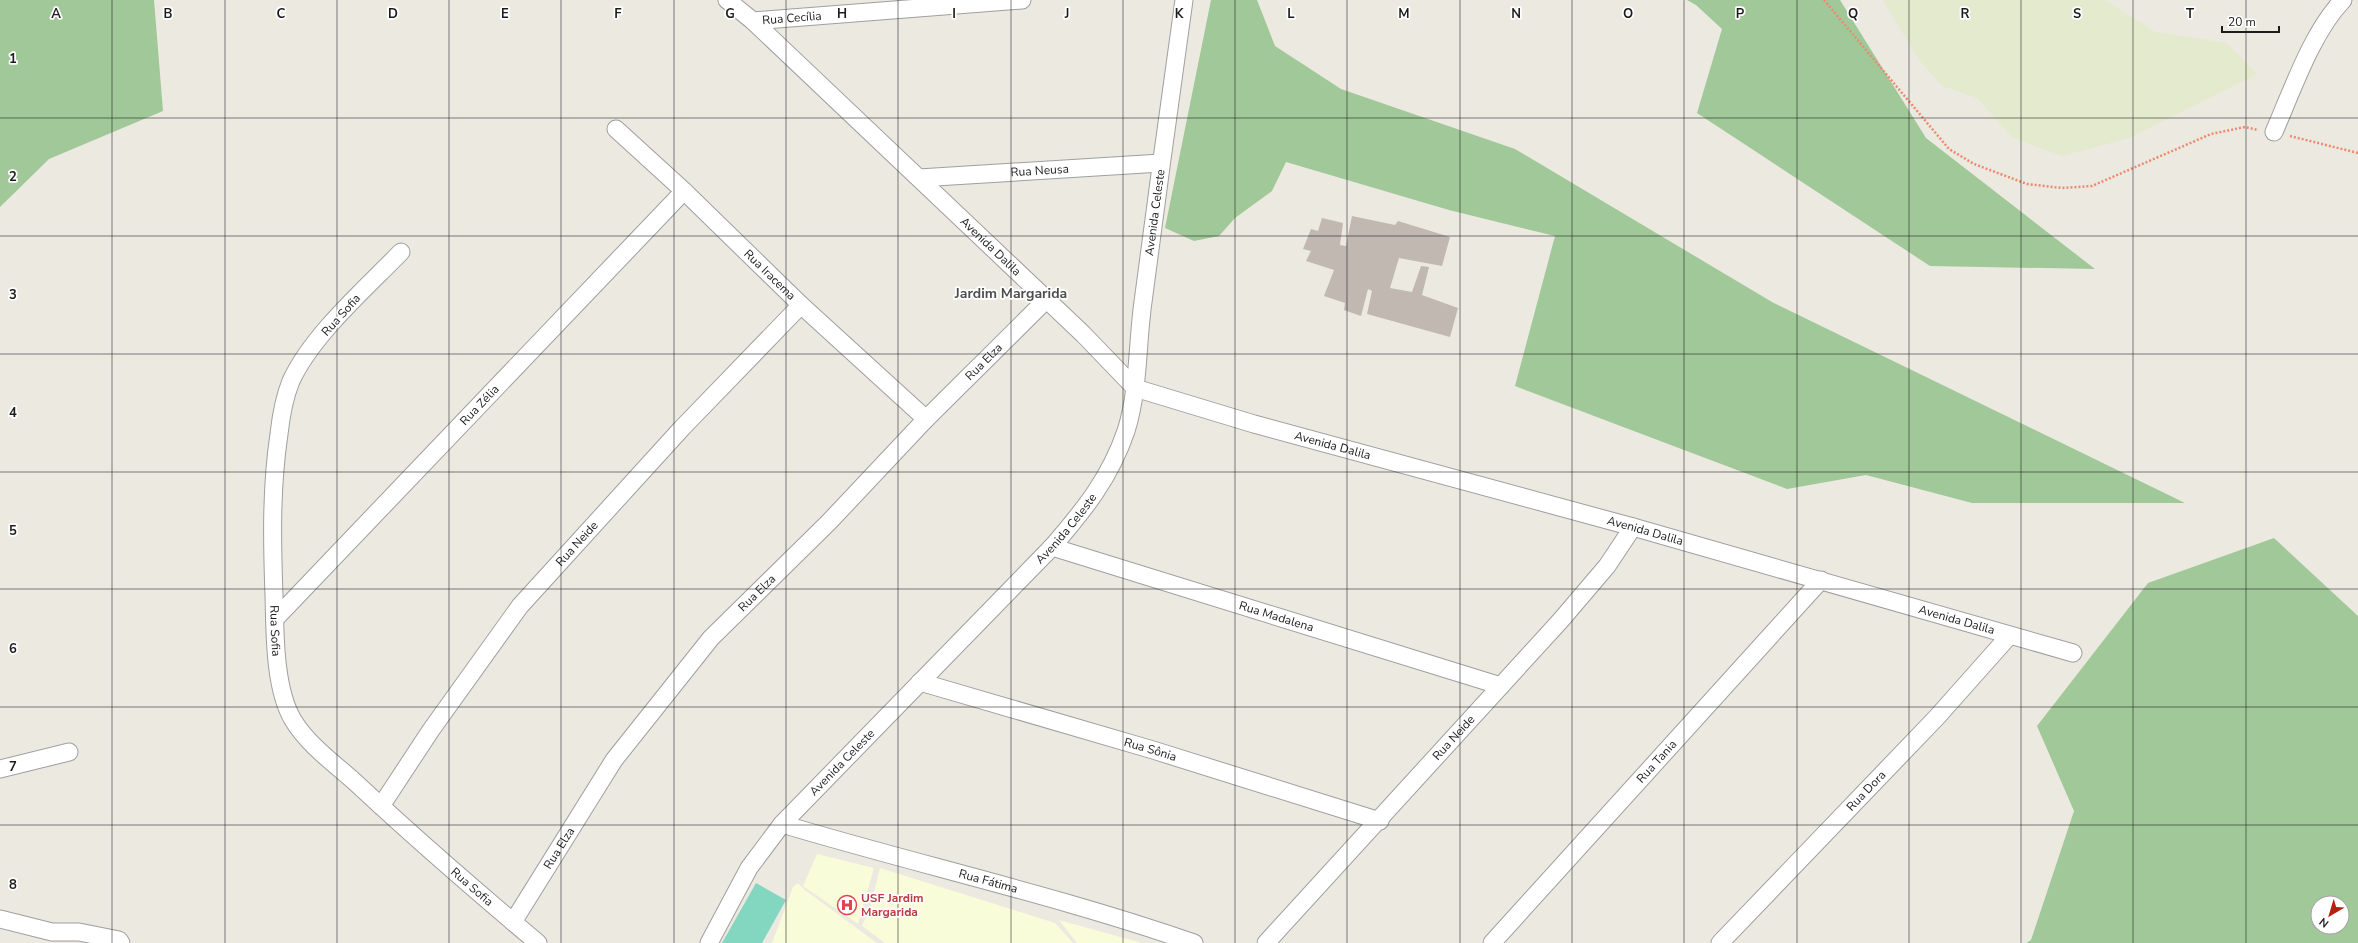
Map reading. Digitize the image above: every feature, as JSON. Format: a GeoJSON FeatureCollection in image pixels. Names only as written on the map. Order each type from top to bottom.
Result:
{"type":"FeatureCollection","features":[{"type":"Feature","properties":{"kind":"street","name":"Avenida Dalila"},"geometry":{"type":"LineString","coordinates":[[727,0],[753,21],[919,178],[1083,334],[1135,388],[1254,424],[1633,527],[2009,636],[2073,653]]}},
{"type":"Feature","properties":{"kind":"street","name":"Rua Cecília"},"geometry":{"type":"LineString","coordinates":[[753,21],[1022,0]]}},
{"type":"Feature","properties":{"kind":"street","name":"Avenida Celeste"},"geometry":{"type":"LineString","coordinates":[[709,943],[749,868],[782,824],[1052,547],[1090,503],[1111,468],[1126,430],[1135,388],[1139,328],[1184,0]]}},
{"type":"Feature","properties":{"kind":"street"},"geometry":{"type":"LineString","coordinates":[[2274,132],[2308,53],[2336,7],[2343,0]]}},
{"type":"Feature","properties":{"kind":"street","name":"Rua Iracema"},"geometry":{"type":"LineString","coordinates":[[616,129],[684,191],[801,305],[926,419]]}},
{"type":"Feature","properties":{"kind":"street","name":"Rua Neusa"},"geometry":{"type":"LineString","coordinates":[[919,178],[1161,163]]}},
{"type":"Feature","properties":{"kind":"street","name":"Rua Zélia"},"geometry":{"type":"LineString","coordinates":[[275,619],[684,191]]}},
{"type":"Feature","properties":{"kind":"street","name":"Rua Sofia"},"geometry":{"type":"LineString","coordinates":[[401,252],[332,322],[292,380],[283,405],[274,469],[272,532],[275,619],[280,682],[286,706],[294,721],[310,741],[381,806],[538,943]]}},
{"type":"Feature","properties":{"kind":"street","name":"Rua Elza"},"geometry":{"type":"LineString","coordinates":[[513,922],[614,760],[664,695],[711,638],[829,522],[926,419],[1046,300]]}},
{"type":"Feature","properties":{"kind":"street","name":"Rua Neide"},"geometry":{"type":"LineString","coordinates":[[381,806],[431,730],[520,606],[682,428],[801,305]]}},
{"type":"Feature","properties":{"kind":"street","name":"Rua Neide"},"geometry":{"type":"LineString","coordinates":[[1266,943],[1380,821],[1590,588],[1607,566],[1633,527]]}},
{"type":"Feature","properties":{"kind":"street","name":"Rua Madalena"},"geometry":{"type":"LineString","coordinates":[[1052,547],[1501,686]]}},
{"type":"Feature","properties":{"kind":"street","name":"Rua Tania"},"geometry":{"type":"LineString","coordinates":[[1492,943],[1820,580]]}},
{"type":"Feature","properties":{"kind":"street","name":"Rua Dora"},"geometry":{"type":"LineString","coordinates":[[1720,943],[1937,717],[2009,636]]}},
{"type":"Feature","properties":{"kind":"street","name":"Rua Sônia"},"geometry":{"type":"LineString","coordinates":[[920,682],[1153,750],[1380,821]]}},
{"type":"Feature","properties":{"kind":"street"},"geometry":{"type":"LineString","coordinates":[[0,769],[69,752]]}},
{"type":"Feature","properties":{"kind":"street","name":"Rua Fátima"},"geometry":{"type":"LineString","coordinates":[[782,824],[867,850],[1143,925],[1194,943]]}},
{"type":"Feature","properties":{"kind":"street"},"geometry":{"type":"LineString","coordinates":[[0,920],[52,932],[79,932],[119,940],[122,943]]}},
{"type":"Feature","properties":{"kind":"path"},"geometry":{"type":"LineString","coordinates":[[1824,0],[1949,149],[1974,164],[2028,184],[2062,188],[2092,186],[2211,134],[2245,127],[2274,132],[2358,153]]}},
{"type":"Feature","properties":{"kind":"shaded area"},"geometry":{"type":"Polygon","coordinates":[[[0,0],[154,0],[163,111],[49,159],[0,207],[0,0]]]}},
{"type":"Feature","properties":{"kind":"shaded area"},"geometry":{"type":"Polygon","coordinates":[[[1211,0],[1257,0],[1275,46],[1341,89],[1515,149],[1772,302],[2185,503],[1972,503],[1866,475],[1787,489],[1515,386],[1555,236],[1449,210],[1286,162],[1272,191],[1235,218],[1219,236],[1194,241],[1165,228],[1211,0]]]}},
{"type":"Feature","properties":{"kind":"shaded area"},"geometry":{"type":"Polygon","coordinates":[[[1687,0],[1840,0],[1926,138],[2095,269],[1930,266],[1697,113],[1722,29],[1696,5],[1687,0]]]}},
{"type":"Feature","properties":{"kind":"shaded area"},"geometry":{"type":"Polygon","coordinates":[[[1883,0],[2105,0],[2155,32],[2227,43],[2257,74],[2129,138],[2062,156],[2013,138],[1977,98],[1942,86],[1919,60],[1883,0]]]}},
{"type":"Feature","properties":{"kind":"shaded area"},"geometry":{"type":"Polygon","coordinates":[[[2274,538],[2358,616],[2358,943],[2026,943],[2031,940],[2074,811],[2037,726],[2148,583],[2274,538]]]}},
{"type":"Feature","properties":{"kind":"shaded area","name":"USF Jardim Margarida"},"geometry":{"type":"Polygon","coordinates":[[[817,854],[874,868],[858,924],[803,886],[817,854]]]}},
{"type":"Feature","properties":{"kind":"shaded area"},"geometry":{"type":"Polygon","coordinates":[[[880,868],[1055,923],[1073,943],[885,943],[862,926],[870,909],[880,868]]]}},
{"type":"Feature","properties":{"kind":"shaded area"},"geometry":{"type":"Polygon","coordinates":[[[798,883],[805,890],[877,943],[772,943],[793,887],[798,883]]]}},
{"type":"Feature","properties":{"kind":"shaded area"},"geometry":{"type":"Polygon","coordinates":[[[1059,920],[1142,943],[1077,943],[1059,920]]]}},
{"type":"Feature","properties":{"kind":"green space"},"geometry":{"type":"Polygon","coordinates":[[[756,883],[786,900],[762,943],[722,943],[756,883]]]}},
{"type":"Feature","properties":{"kind":"building"},"geometry":{"type":"Polygon","coordinates":[[[1352,216],[1395,225],[1398,221],[1450,237],[1442,266],[1399,258],[1390,288],[1412,292],[1421,266],[1429,267],[1422,295],[1458,308],[1450,337],[1367,314],[1372,291],[1368,289],[1361,316],[1344,310],[1345,303],[1324,296],[1334,270],[1306,261],[1311,251],[1303,249],[1311,229],[1318,231],[1322,218],[1343,223],[1340,245],[1346,246],[1352,216]]]}},
{"type":"Feature","properties":{"kind":"place","name":"USF Jardim Margarida"},"geometry":{"type":"Point","coordinates":[847,905]}},
{"type":"Feature","properties":{"kind":"district","name":"Jardim Margarida"},"geometry":{"type":"Point","coordinates":[1011,293]}}]}
